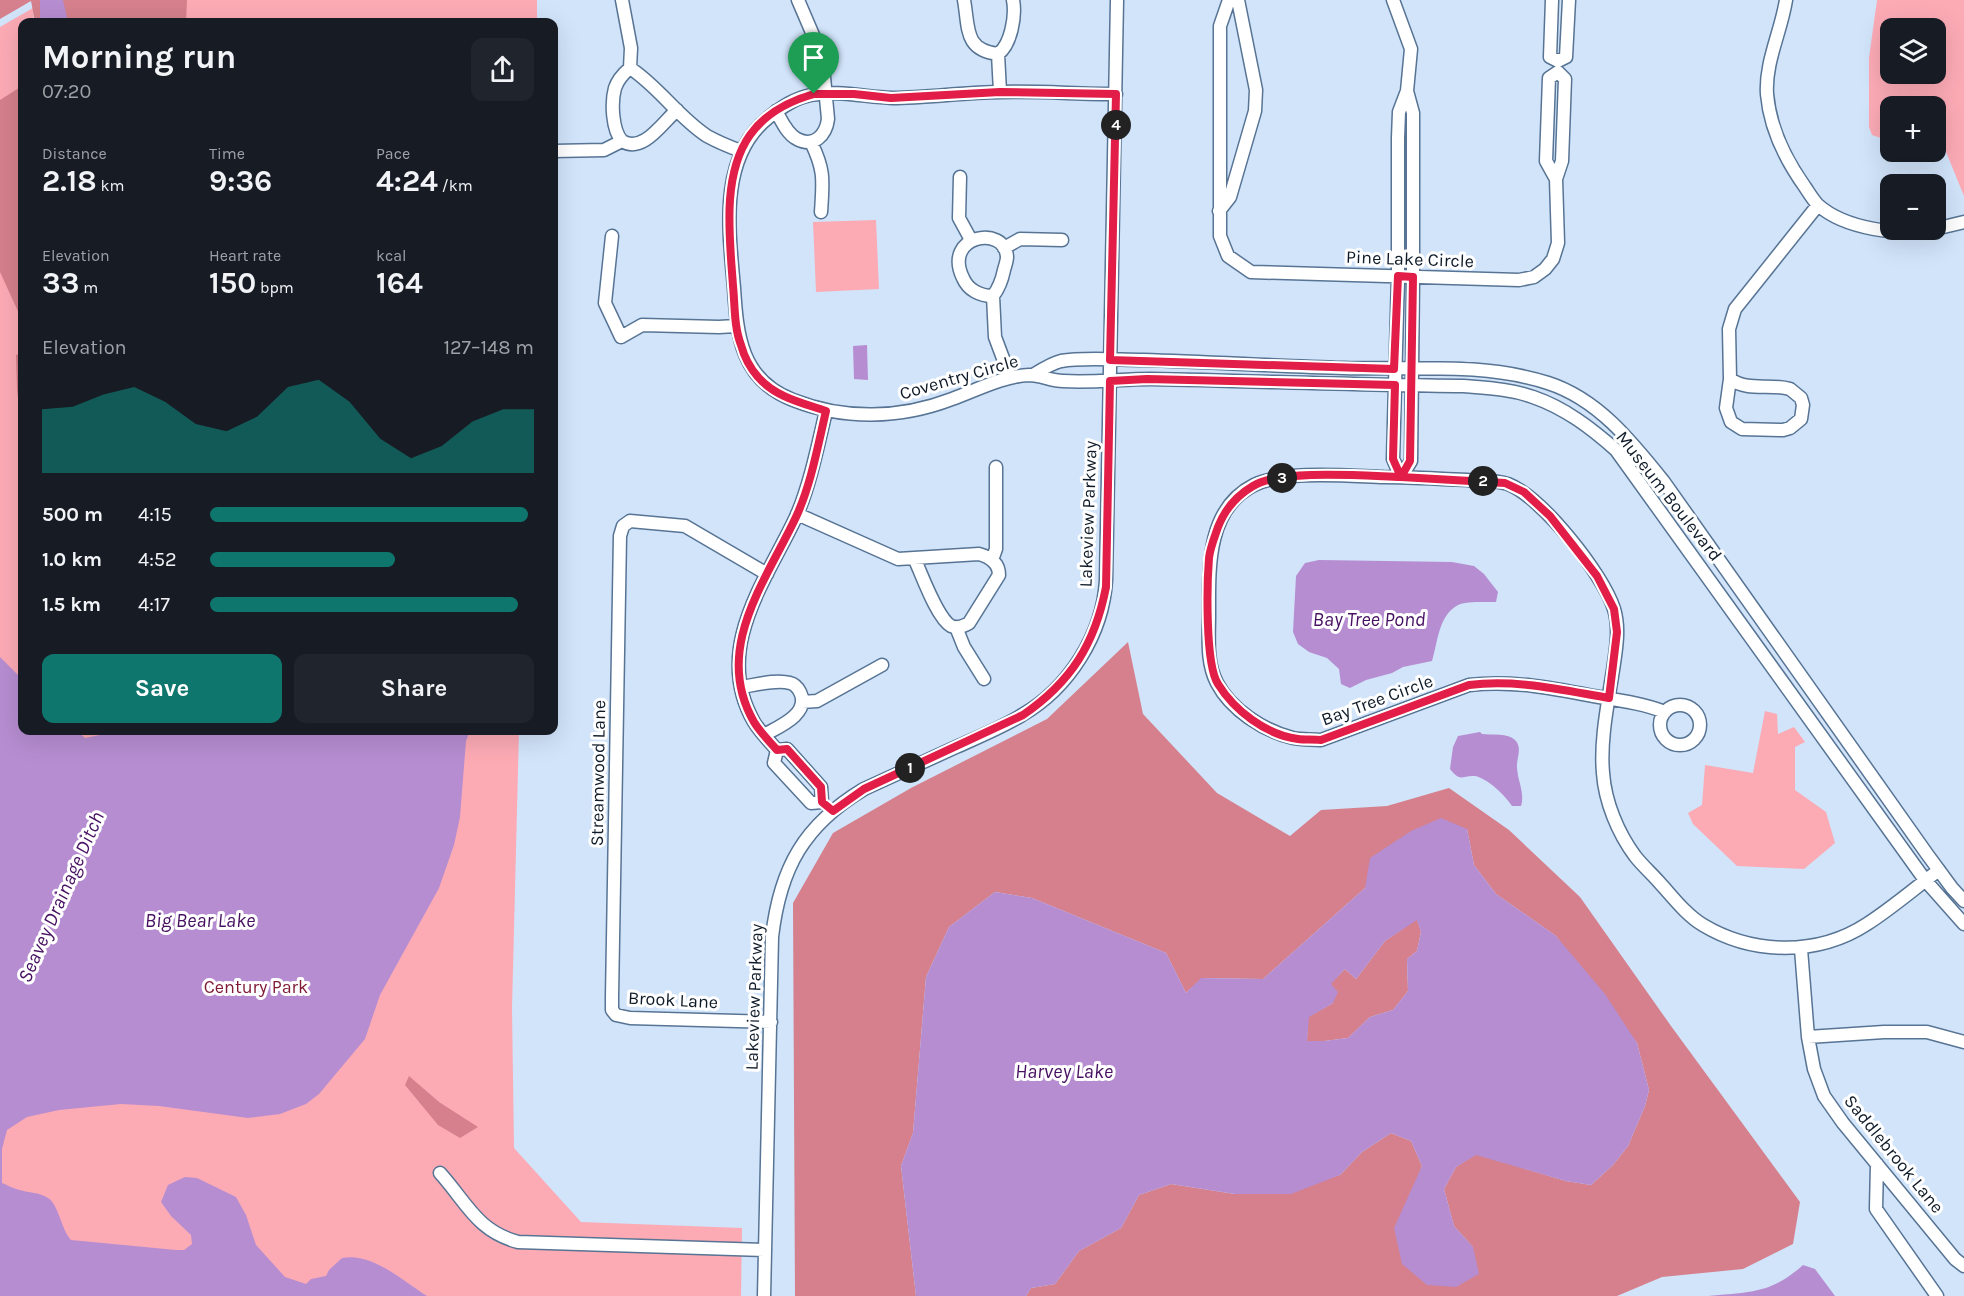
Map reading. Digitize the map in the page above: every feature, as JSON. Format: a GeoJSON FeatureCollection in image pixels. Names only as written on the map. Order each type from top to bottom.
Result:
{"type":"FeatureCollection","features":[{"type":"Feature","properties":{"kind":"street"},"geometry":{"type":"LineString","coordinates":[[622,0],[631,48],[630,68],[621,76],[615,88],[616,132],[622,141],[635,145],[643,143],[677,110]]}},
{"type":"Feature","properties":{"kind":"street"},"geometry":{"type":"LineString","coordinates":[[776,111],[781,122],[797,140],[810,142],[817,140],[827,129],[822,56],[798,0]]}},
{"type":"Feature","properties":{"kind":"street"},"geometry":{"type":"LineString","coordinates":[[964,0],[971,39],[976,48],[985,53],[998,54],[1004,50],[1012,22],[1013,0]]}},
{"type":"Feature","properties":{"kind":"street","name":"Lakeview Parkway"},"geometry":{"type":"LineString","coordinates":[[764,1296],[772,937],[776,906],[785,878],[798,852],[818,825],[864,789],[1023,715],[1042,702],[1066,678],[1079,660],[1091,638],[1101,611],[1106,587],[1117,0]]}},
{"type":"Feature","properties":{"kind":"street","name":"Pine Lake Circle"},"geometry":{"type":"LineString","coordinates":[[1229,0],[1220,26],[1219,211],[1220,236],[1228,256],[1251,272],[1518,280],[1534,277],[1545,269],[1553,259],[1558,243],[1556,178],[1546,161],[1549,78],[1566,57],[1569,0]]}},
{"type":"Feature","properties":{"kind":"street"},"geometry":{"type":"LineString","coordinates":[[1219,211],[1230,197],[1255,111],[1256,90],[1238,0]]}},
{"type":"Feature","properties":{"kind":"street"},"geometry":{"type":"LineString","coordinates":[[1393,0],[1411,49],[1407,91],[1398,120],[1398,276],[1393,459],[1401,477]]}},
{"type":"Feature","properties":{"kind":"street"},"geometry":{"type":"LineString","coordinates":[[1552,0],[1550,57],[1558,67]]}},
{"type":"Feature","properties":{"kind":"street"},"geometry":{"type":"LineString","coordinates":[[1786,0],[1769,65],[1767,94],[1774,131],[1791,167],[1818,205],[1849,223],[1880,229]]}},
{"type":"Feature","properties":{"kind":"street"},"geometry":{"type":"LineString","coordinates":[[998,54],[1000,92]]}},
{"type":"Feature","properties":{"kind":"street"},"geometry":{"type":"LineString","coordinates":[[630,68],[644,77],[677,110],[707,135],[741,151]]}},
{"type":"Feature","properties":{"kind":"street"},"geometry":{"type":"LineString","coordinates":[[1401,477],[1410,461],[1412,386],[1413,113],[1407,91]]}},
{"type":"Feature","properties":{"kind":"street","name":"Coventry Circle"},"geometry":{"type":"LineString","coordinates":[[1110,381],[1060,381],[1033,375],[1010,378],[945,402],[916,410],[878,415],[826,411],[790,399],[776,392],[759,378],[740,345],[736,326],[729,216],[732,186],[741,151],[750,135],[776,111],[800,98],[826,94],[891,98],[1000,92],[1116,94]]}},
{"type":"Feature","properties":{"kind":"street"},"geometry":{"type":"LineString","coordinates":[[558,151],[604,150],[622,141]]}},
{"type":"Feature","properties":{"kind":"street"},"geometry":{"type":"LineString","coordinates":[[810,142],[823,172],[822,212]]}},
{"type":"Feature","properties":{"kind":"street"},"geometry":{"type":"LineString","coordinates":[[960,177],[959,218],[971,240]]}},
{"type":"Feature","properties":{"kind":"street"},"geometry":{"type":"LineString","coordinates":[[1730,379],[1739,385],[1748,387],[1790,389],[1801,398],[1803,405],[1801,419],[1790,428],[1783,430],[1742,429],[1731,422],[1726,408],[1730,379],[1729,329],[1735,309],[1818,205]]}},
{"type":"Feature","properties":{"kind":"street"},"geometry":{"type":"LineString","coordinates":[[1946,226],[1964,222]]}},
{"type":"Feature","properties":{"kind":"street"},"geometry":{"type":"LineString","coordinates":[[612,236],[605,303],[621,337],[642,325],[736,326]]}},
{"type":"Feature","properties":{"kind":"street"},"geometry":{"type":"LineString","coordinates":[[993,296],[977,293],[963,279],[960,251],[971,240],[994,239],[1004,248],[1007,257],[998,290],[993,296],[995,337],[1010,378]]}},
{"type":"Feature","properties":{"kind":"street"},"geometry":{"type":"LineString","coordinates":[[1004,248],[1020,239],[1062,240]]}},
{"type":"Feature","properties":{"kind":"street","name":"Coventry Circle"},"geometry":{"type":"LineString","coordinates":[[1033,375],[1060,361],[1110,360]]}},
{"type":"Feature","properties":{"kind":"street","name":"Museum Boulevard"},"geometry":{"type":"LineString","coordinates":[[1110,360],[1508,373],[1549,383],[1584,402],[1606,417],[1628,437],[1664,482],[1939,870],[1964,901]]}},
{"type":"Feature","properties":{"kind":"street","name":"Museum Boulevard"},"geometry":{"type":"LineString","coordinates":[[1110,381],[1147,379],[1463,386],[1532,396],[1568,412],[1590,427],[1616,450],[1925,880],[1964,924]]}},
{"type":"Feature","properties":{"kind":"street"},"geometry":{"type":"LineString","coordinates":[[777,750],[754,722],[742,687],[739,654],[744,622],[797,514],[826,411]]}},
{"type":"Feature","properties":{"kind":"street"},"geometry":{"type":"LineString","coordinates":[[992,560],[996,549],[996,467]]}},
{"type":"Feature","properties":{"kind":"street","name":"Bay Tree Circle"},"geometry":{"type":"LineString","coordinates":[[1609,698],[1523,683],[1469,685],[1321,740],[1296,739],[1274,732],[1234,706],[1216,682],[1209,653],[1209,556],[1218,526],[1232,502],[1255,485],[1292,476],[1401,477],[1505,483],[1524,492],[1550,516],[1597,576],[1614,609],[1617,632],[1603,749],[1603,773],[1609,806],[1634,855],[1700,923],[1741,941],[1764,946],[1801,949],[1846,935],[1866,925],[1939,870]]}},
{"type":"Feature","properties":{"kind":"street"},"geometry":{"type":"LineString","coordinates":[[797,514],[897,559],[915,560],[980,555],[992,560],[999,570],[996,582],[969,623],[966,626],[956,627],[951,626],[942,618],[915,560]]}},
{"type":"Feature","properties":{"kind":"street","name":"Streamwood Lane"},"geometry":{"type":"LineString","coordinates":[[612,1010],[620,536],[623,526],[630,521],[685,526],[767,574]]}},
{"type":"Feature","properties":{"kind":"street"},"geometry":{"type":"LineString","coordinates":[[956,627],[964,647],[984,679]]}},
{"type":"Feature","properties":{"kind":"street"},"geometry":{"type":"LineString","coordinates":[[802,702],[817,701],[882,665]]}},
{"type":"Feature","properties":{"kind":"street"},"geometry":{"type":"LineString","coordinates":[[742,687],[789,682],[799,690],[802,702],[799,711],[793,718],[764,735]]}},
{"type":"Feature","properties":{"kind":"street"},"geometry":{"type":"LineString","coordinates":[[1609,698],[1653,707],[1665,712]]}},
{"type":"Feature","properties":{"kind":"street"},"geometry":{"type":"LineString","coordinates":[[777,750],[787,749],[821,787],[822,802]]}},
{"type":"Feature","properties":{"kind":"street"},"geometry":{"type":"LineString","coordinates":[[777,750],[774,763],[812,803],[822,802],[833,811]]}},
{"type":"Feature","properties":{"kind":"street","name":"Saddlebrook Lane"},"geometry":{"type":"LineString","coordinates":[[1801,949],[1808,1036],[1814,1070],[1824,1096],[1843,1123],[1955,1259],[1964,1266]]}},
{"type":"Feature","properties":{"kind":"street","name":"Brook Lane"},"geometry":{"type":"LineString","coordinates":[[612,1010],[616,1016],[630,1018],[771,1022]]}},
{"type":"Feature","properties":{"kind":"street"},"geometry":{"type":"LineString","coordinates":[[1808,1036],[1927,1032],[1964,1042]]}},
{"type":"Feature","properties":{"kind":"street"},"geometry":{"type":"LineString","coordinates":[[1877,1164],[1876,1209],[1937,1296]]}},
{"type":"Feature","properties":{"kind":"street"},"geometry":{"type":"LineString","coordinates":[[440,1173],[488,1230],[518,1242],[764,1250]]}},
{"type":"Feature","properties":{"kind":"green space"},"geometry":{"type":"Polygon","coordinates":[[[176,0],[537,0],[537,18],[167,18],[176,0]]]}},
{"type":"Feature","properties":{"kind":"green space"},"geometry":{"type":"Polygon","coordinates":[[[1877,0],[1964,0],[1964,196],[1946,152],[1946,96],[1880,96],[1880,138],[1872,135],[1869,127],[1869,58],[1877,0]]]}},
{"type":"Feature","properties":{"kind":"green space","name":"Century Park"},"geometry":{"type":"Polygon","coordinates":[[[33,8],[34,18],[18,18],[18,735],[519,735],[512,1008],[514,1148],[581,1222],[742,1228],[741,1296],[0,1296],[0,27],[33,8]]]}},
{"type":"Feature","properties":{"kind":"green space"},"geometry":{"type":"Polygon","coordinates":[[[876,220],[879,289],[816,292],[813,222],[876,220]]]}},
{"type":"Feature","properties":{"kind":"green space"},"geometry":{"type":"Polygon","coordinates":[[[1765,711],[1777,714],[1778,734],[1794,727],[1805,742],[1795,747],[1795,790],[1826,812],[1835,843],[1804,869],[1737,866],[1693,824],[1688,813],[1702,805],[1705,765],[1753,773],[1765,711]]]}},
{"type":"Feature","properties":{"kind":"shaded area"},"geometry":{"type":"Polygon","coordinates":[[[0,0],[187,0],[186,18],[34,18],[31,1],[0,19],[0,0]]]}},
{"type":"Feature","properties":{"kind":"shaded area"},"geometry":{"type":"Polygon","coordinates":[[[18,89],[18,311],[0,272],[0,100],[18,89]]]}},
{"type":"Feature","properties":{"kind":"shaded area"},"geometry":{"type":"Polygon","coordinates":[[[18,354],[18,398],[17,389],[16,355],[18,354]]]}},
{"type":"Feature","properties":{"kind":"shaded area"},"geometry":{"type":"Polygon","coordinates":[[[1128,642],[1143,714],[1217,793],[1290,836],[1321,810],[1387,806],[1449,788],[1509,830],[1580,897],[1800,1202],[1793,1244],[1743,1269],[1662,1277],[1617,1296],[1026,1296],[1031,1288],[1055,1284],[1079,1251],[1121,1228],[1139,1195],[1171,1184],[1235,1194],[1340,1175],[1362,1152],[1391,1133],[1411,1141],[1422,1166],[1413,1189],[1473,1247],[1454,1226],[1444,1189],[1456,1167],[1476,1154],[1566,1181],[1591,1185],[1613,1165],[1628,1146],[1645,1106],[1649,1090],[1637,1043],[1556,936],[1496,894],[1474,865],[1467,829],[1365,888],[1263,979],[1202,978],[1186,993],[1166,953],[1032,898],[995,892],[949,927],[926,977],[913,1133],[901,1166],[916,1296],[795,1296],[793,903],[833,833],[911,788],[1047,719],[1128,642]]]}},
{"type":"Feature","properties":{"kind":"shaded area"},"geometry":{"type":"Polygon","coordinates":[[[1417,919],[1421,932],[1417,951],[1407,959],[1408,991],[1393,1010],[1370,1017],[1348,1038],[1307,1041],[1308,1017],[1333,1003],[1330,984],[1345,969],[1356,979],[1385,941],[1417,919]]]}},
{"type":"Feature","properties":{"kind":"shaded area"},"geometry":{"type":"Polygon","coordinates":[[[409,1076],[439,1102],[478,1127],[460,1138],[438,1125],[405,1085],[409,1076]]]}},
{"type":"Feature","properties":{"kind":"water"},"geometry":{"type":"Polygon","coordinates":[[[40,0],[63,0],[67,18],[40,18],[40,0]]]}},
{"type":"Feature","properties":{"kind":"water"},"geometry":{"type":"Polygon","coordinates":[[[867,345],[868,380],[854,379],[853,346],[867,345]]]}},
{"type":"Feature","properties":{"kind":"water","name":"Bay Tree Pond"},"geometry":{"type":"Polygon","coordinates":[[[1319,560],[1452,562],[1474,566],[1484,574],[1498,592],[1496,602],[1465,603],[1451,610],[1443,623],[1432,661],[1403,667],[1350,688],[1341,684],[1339,669],[1327,658],[1309,652],[1298,644],[1293,632],[1296,576],[1305,563],[1319,560]]]}},
{"type":"Feature","properties":{"kind":"water","name":"Big Bear Lake"},"geometry":{"type":"Polygon","coordinates":[[[0,657],[18,675],[18,735],[82,735],[85,738],[100,735],[468,735],[460,817],[454,845],[439,888],[380,995],[365,1039],[319,1094],[306,1104],[280,1114],[248,1118],[159,1106],[121,1104],[59,1110],[27,1117],[7,1130],[2,1149],[2,1183],[15,1189],[45,1196],[52,1201],[71,1240],[184,1250],[192,1244],[191,1235],[171,1216],[161,1202],[168,1185],[185,1177],[197,1178],[236,1197],[246,1215],[256,1245],[285,1277],[306,1284],[311,1279],[326,1276],[342,1258],[353,1257],[376,1263],[427,1296],[0,1296],[0,657]]]}},
{"type":"Feature","properties":{"kind":"water"},"geometry":{"type":"Polygon","coordinates":[[[1480,732],[1508,736],[1517,743],[1519,750],[1517,768],[1522,792],[1521,806],[1512,806],[1501,793],[1480,777],[1459,777],[1450,769],[1453,747],[1458,736],[1480,732]]]}},
{"type":"Feature","properties":{"kind":"water","name":"Harvey Lake"},"geometry":{"type":"Polygon","coordinates":[[[1441,818],[1467,829],[1474,865],[1496,894],[1556,936],[1605,994],[1637,1043],[1649,1090],[1645,1106],[1628,1146],[1613,1165],[1591,1185],[1566,1181],[1476,1155],[1456,1167],[1444,1189],[1454,1226],[1473,1247],[1479,1274],[1456,1287],[1427,1285],[1402,1264],[1394,1228],[1422,1166],[1411,1141],[1391,1133],[1362,1152],[1340,1175],[1291,1194],[1235,1194],[1171,1184],[1139,1195],[1121,1228],[1079,1251],[1055,1284],[1031,1288],[1026,1296],[916,1296],[901,1166],[913,1133],[926,977],[949,927],[995,892],[1032,898],[1166,953],[1186,993],[1201,978],[1263,979],[1365,888],[1370,858],[1411,831],[1441,818]],[[1417,920],[1385,941],[1356,979],[1345,969],[1331,984],[1338,992],[1333,1003],[1309,1017],[1307,1041],[1348,1038],[1370,1017],[1393,1010],[1408,991],[1407,959],[1417,951],[1421,932],[1417,920]]]}},
{"type":"Feature","properties":{"kind":"water"},"geometry":{"type":"Polygon","coordinates":[[[1803,1265],[1815,1269],[1835,1296],[1708,1296],[1759,1290],[1780,1282],[1803,1265]]]}},
{"type":"Feature","properties":{"kind":"route"},"geometry":{"type":"LineString","coordinates":[[814,94],[800,98],[776,111],[750,135],[738,160],[732,190],[729,216],[730,237],[736,326],[740,345],[759,378],[776,392],[826,411],[797,514],[744,622],[739,669],[744,697],[754,722],[777,750],[787,749],[821,787],[822,802],[833,811],[848,798],[864,789],[1023,715],[1042,702],[1066,678],[1079,660],[1091,638],[1101,611],[1106,587],[1110,381],[1147,379],[1395,385],[1393,459],[1401,477],[1505,483],[1524,492],[1550,516],[1597,576],[1614,609],[1617,632],[1609,698],[1523,683],[1469,685],[1321,740],[1296,739],[1274,732],[1234,706],[1216,682],[1209,653],[1209,556],[1218,526],[1232,502],[1255,485],[1292,476],[1401,477],[1410,461],[1413,277],[1398,276],[1394,369],[1110,360],[1116,94],[1000,92],[891,98],[854,94],[814,94]]}},
{"type":"Feature","properties":{"kind":"water label","name":"Seavey Drainage Ditch"},"geometry":{"type":"Point","coordinates":[61,897]}}]}
